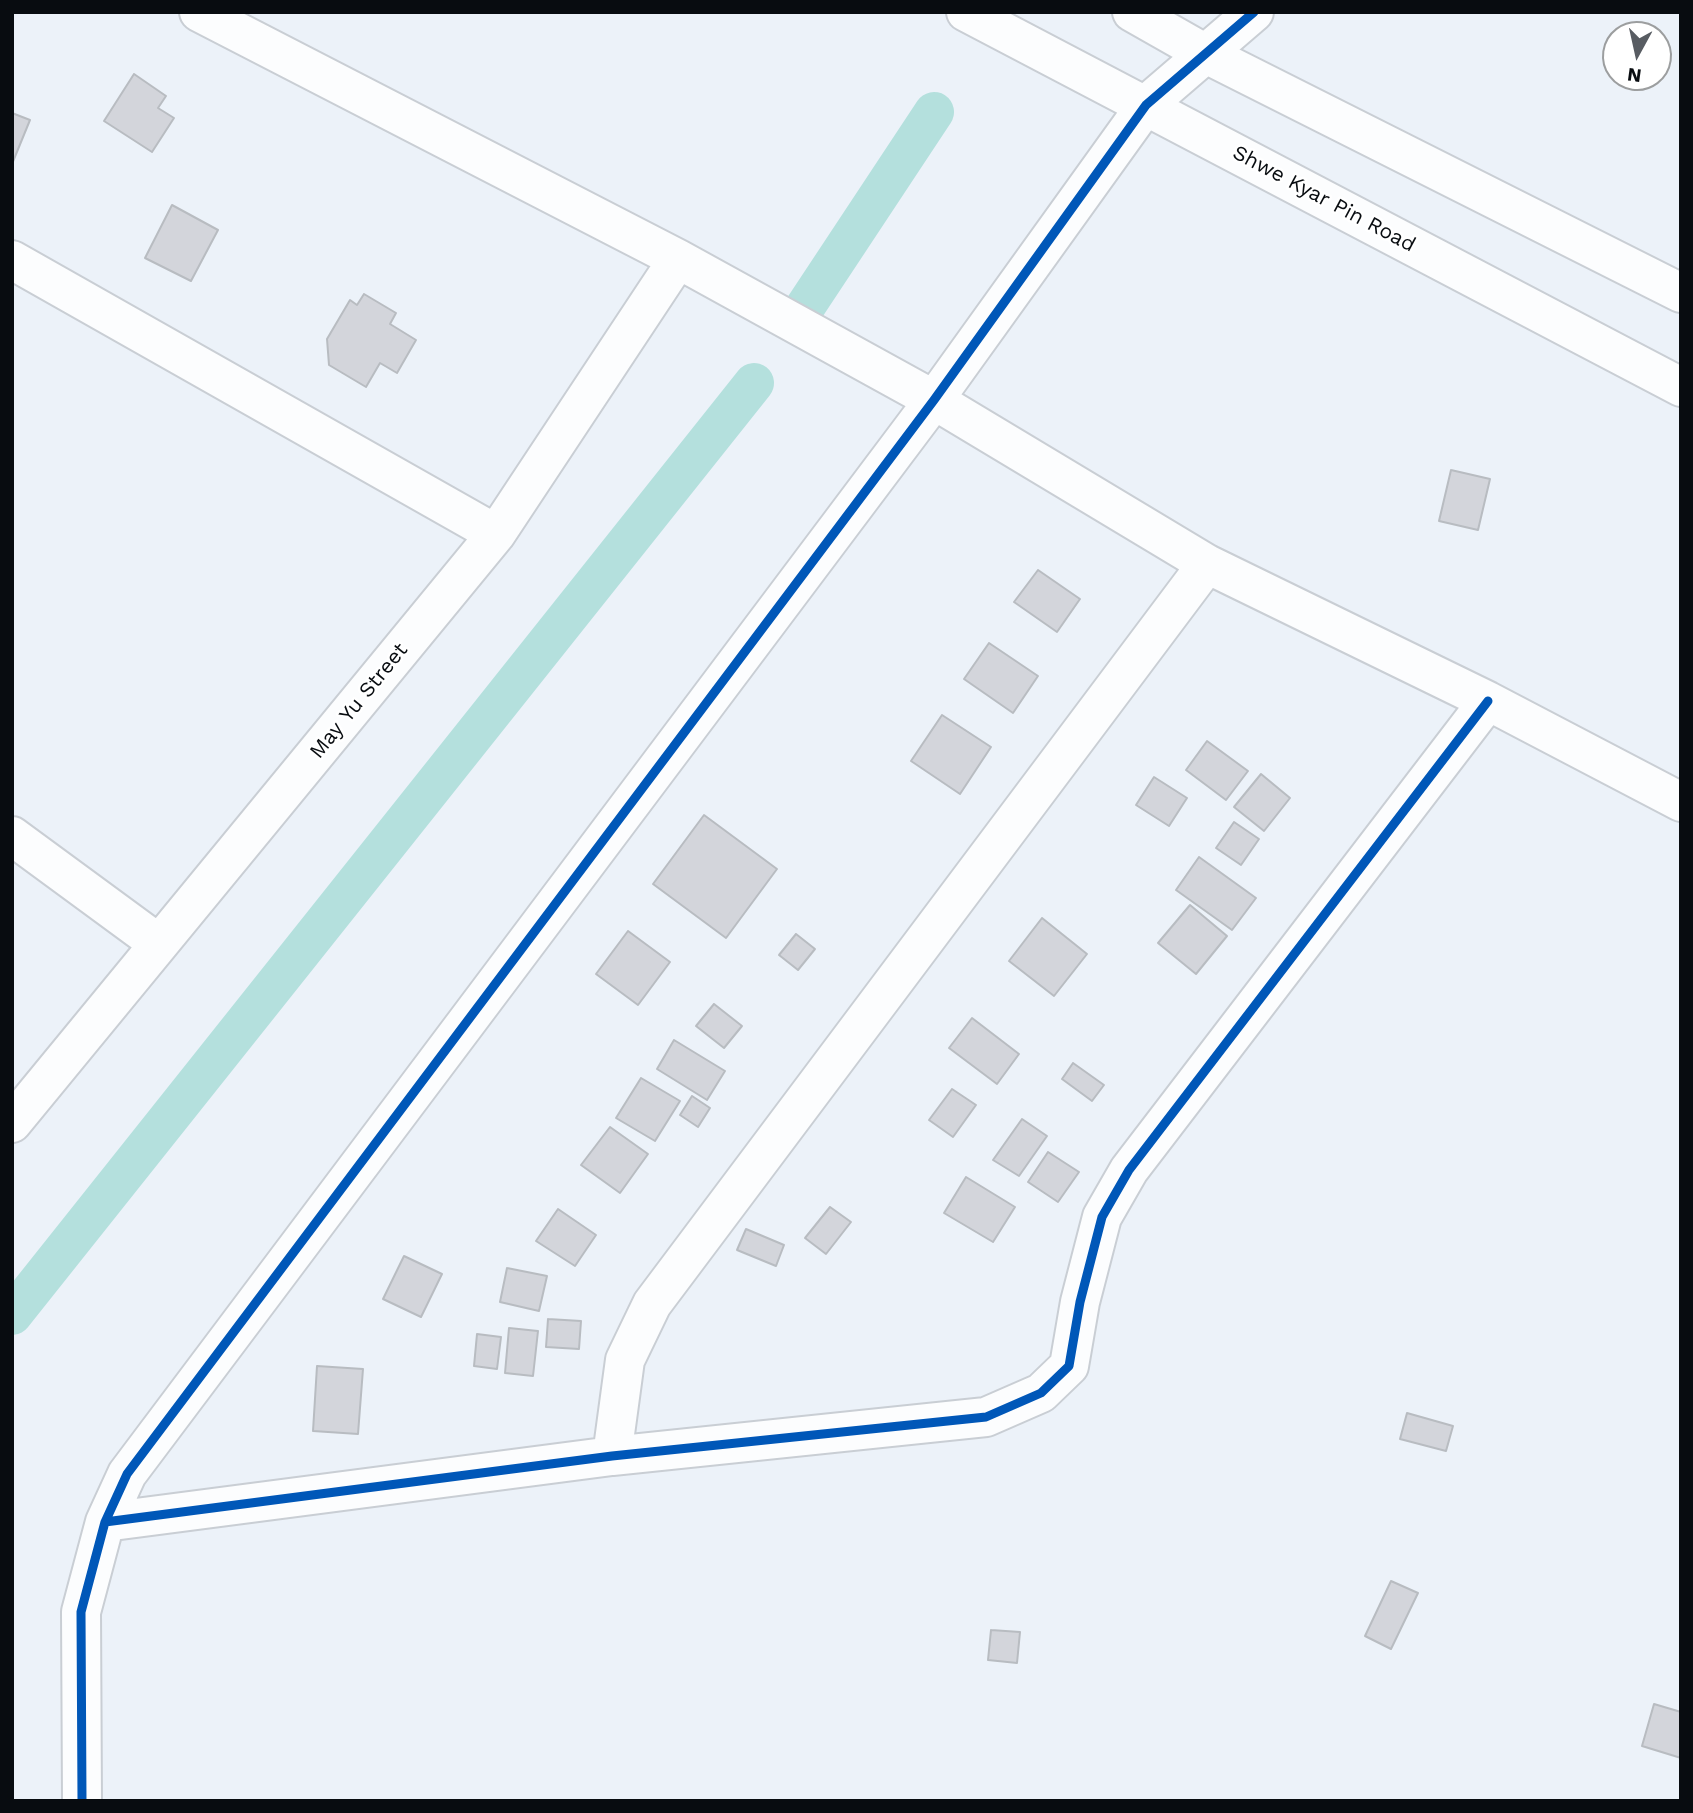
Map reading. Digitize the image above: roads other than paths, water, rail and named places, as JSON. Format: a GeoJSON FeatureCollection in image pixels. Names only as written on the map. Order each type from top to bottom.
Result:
{"type":"FeatureCollection","features":[{"type":"Feature","properties":{"kind":"street"},"geometry":{"type":"LineString","coordinates":[[199,12],[678,258],[934,400],[1208,564],[1488,701],[1681,802]]}},
{"type":"Feature","properties":{"kind":"street","name":"Shwe Kyar Pin Road"},"geometry":{"type":"LineString","coordinates":[[965,12],[1681,387]]}},
{"type":"Feature","properties":{"kind":"street"},"geometry":{"type":"LineString","coordinates":[[1132,12],[1206,54],[1681,293]]}},
{"type":"Feature","properties":{"kind":"street"},"geometry":{"type":"LineString","coordinates":[[82,1801],[81,1612],[105,1522],[127,1474],[934,400],[1146,105],[1254,12]]}},
{"type":"Feature","properties":{"kind":"street","name":"May Yu Street"},"geometry":{"type":"LineString","coordinates":[[12,1123],[496,534],[678,258]]}},
{"type":"Feature","properties":{"kind":"street"},"geometry":{"type":"LineString","coordinates":[[12,260],[496,534]]}},
{"type":"Feature","properties":{"kind":"street"},"geometry":{"type":"LineString","coordinates":[[612,1456],[625,1360],[652,1304],[1208,564]]}},
{"type":"Feature","properties":{"kind":"street"},"geometry":{"type":"LineString","coordinates":[[105,1522],[612,1456],[986,1417],[1041,1393],[1069,1366],[1080,1302],[1102,1217],[1129,1170],[1488,701]]}},
{"type":"Feature","properties":{"kind":"street"},"geometry":{"type":"LineString","coordinates":[[12,836],[159,944]]}},
{"type":"Feature","properties":{"kind":"waterway"},"geometry":{"type":"LineString","coordinates":[[805,307],[934,112]]}},
{"type":"Feature","properties":{"kind":"waterway"},"geometry":{"type":"LineString","coordinates":[[12,1315],[754,383]]}}]}
